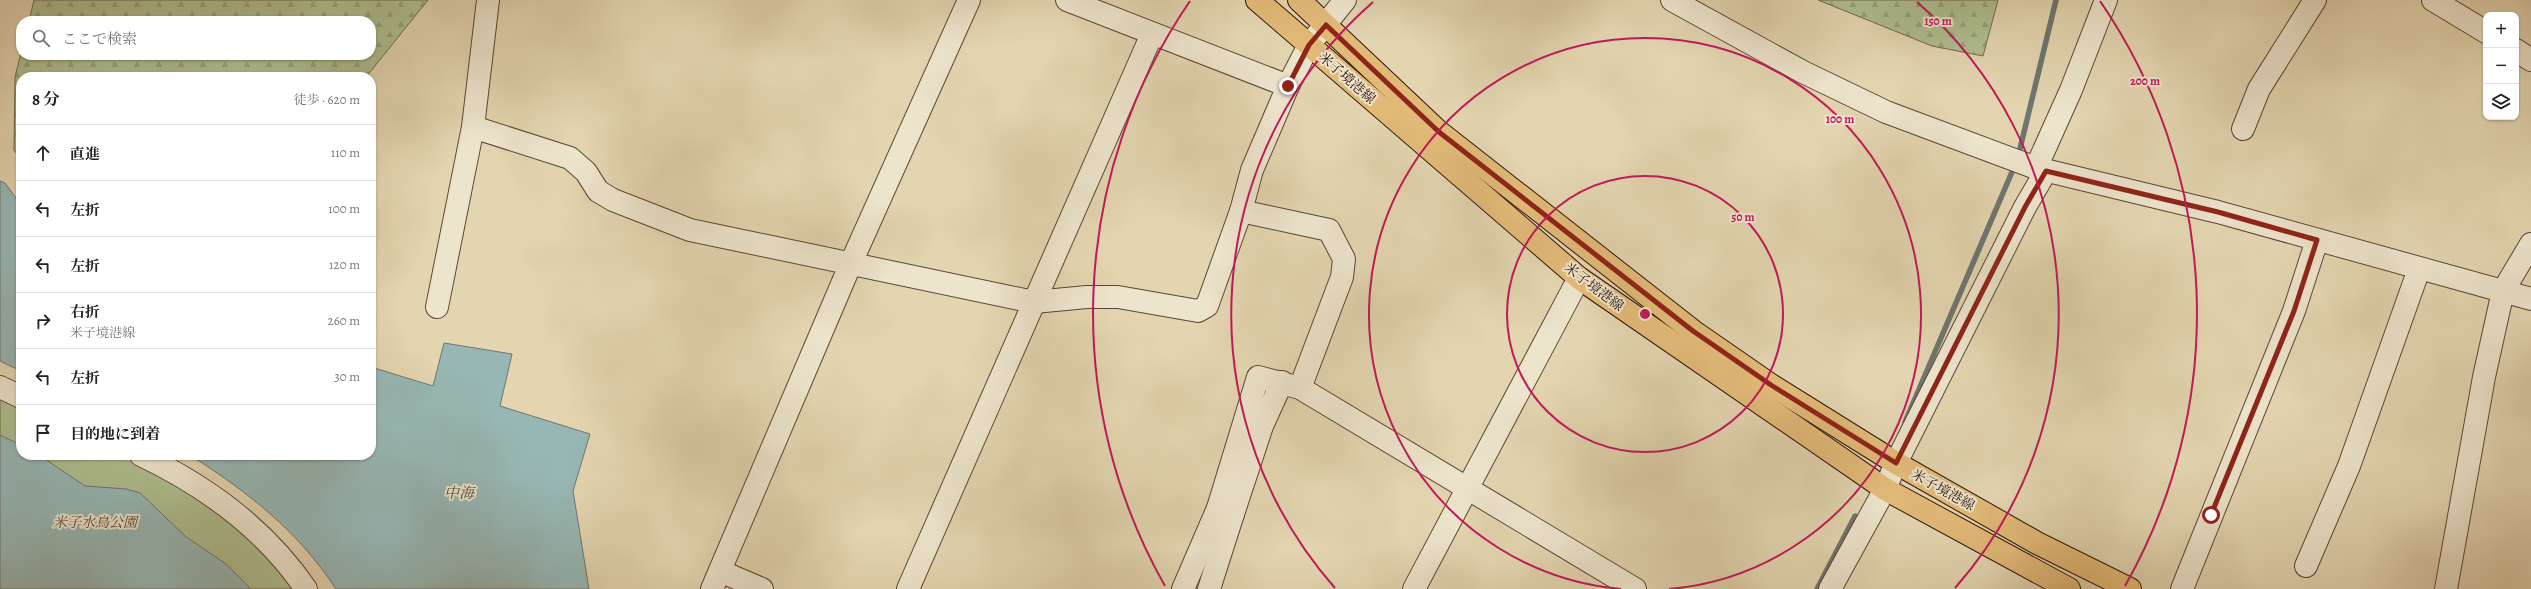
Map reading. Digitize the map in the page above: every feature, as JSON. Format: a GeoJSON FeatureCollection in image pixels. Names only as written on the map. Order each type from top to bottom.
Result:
{"type":"FeatureCollection","features":[{"type":"Feature","properties":{"kind":"main road","name":"米子境港線"},"geometry":{"type":"LineString","coordinates":[[1257,0],[1579,278],[1885,489],[2069,589]]}},
{"type":"Feature","properties":{"kind":"main road","name":"米子境港線"},"geometry":{"type":"LineString","coordinates":[[1299,0],[1439,132],[1693,331],[1771,385],[1896,463],[2037,543],[2130,589]]}},
{"type":"Feature","properties":{"kind":"street"},"geometry":{"type":"LineString","coordinates":[[437,307],[473,127],[488,0]]}},
{"type":"Feature","properties":{"kind":"street"},"geometry":{"type":"LineString","coordinates":[[762,589],[716,580],[851,263],[969,0]]}},
{"type":"Feature","properties":{"kind":"street"},"geometry":{"type":"LineString","coordinates":[[1067,0],[1288,86]]}},
{"type":"Feature","properties":{"kind":"street"},"geometry":{"type":"LineString","coordinates":[[473,127],[570,158],[586,172],[598,191],[613,200],[690,230],[1034,302],[1087,297],[1118,297],[1198,311],[1207,306],[1241,211],[1252,170],[1288,86],[1309,45],[1345,0]]}},
{"type":"Feature","properties":{"kind":"street"},"geometry":{"type":"LineString","coordinates":[[1672,0],[1803,72],[1886,112],[2041,170],[2218,212],[2531,299]]}},
{"type":"Feature","properties":{"kind":"street"},"geometry":{"type":"LineString","coordinates":[[1830,589],[1885,489],[1896,463],[2025,207],[2041,170],[2106,0]]}},
{"type":"Feature","properties":{"kind":"street"},"geometry":{"type":"LineString","coordinates":[[2243,129],[2259,89],[2315,0]]}},
{"type":"Feature","properties":{"kind":"street"},"geometry":{"type":"LineString","coordinates":[[2433,0],[2483,30]]}},
{"type":"Feature","properties":{"kind":"street"},"geometry":{"type":"LineString","coordinates":[[908,589],[1152,34]]}},
{"type":"Feature","properties":{"kind":"street"},"geometry":{"type":"LineString","coordinates":[[2519,52],[2531,60]]}},
{"type":"Feature","properties":{"kind":"street"},"geometry":{"type":"LineString","coordinates":[[1241,211],[1329,230],[1344,259],[1342,277],[1291,385]]}},
{"type":"Feature","properties":{"kind":"street"},"geometry":{"type":"LineString","coordinates":[[2182,589],[2294,311],[2317,240]]}},
{"type":"Feature","properties":{"kind":"street"},"geometry":{"type":"LineString","coordinates":[[2446,589],[2484,376],[2503,291],[2531,244]]}},
{"type":"Feature","properties":{"kind":"street"},"geometry":{"type":"LineString","coordinates":[[2306,566],[2349,466],[2419,269]]}},
{"type":"Feature","properties":{"kind":"street"},"geometry":{"type":"LineString","coordinates":[[1414,589],[1579,278]]}},
{"type":"Feature","properties":{"kind":"street"},"geometry":{"type":"LineString","coordinates":[[1209,589],[1225,511],[1258,377],[1291,385],[1468,488],[1635,589]]}},
{"type":"Feature","properties":{"kind":"street"},"geometry":{"type":"LineString","coordinates":[[0,387],[16,395]]}},
{"type":"Feature","properties":{"kind":"street"},"geometry":{"type":"LineString","coordinates":[[150,460],[219,500],[248,523],[292,569],[306,589]]}},
{"type":"Feature","properties":{"kind":"street"},"geometry":{"type":"LineString","coordinates":[[1183,589],[1225,511]]}},
{"type":"Feature","properties":{"kind":"green space"},"geometry":{"type":"Polygon","coordinates":[[[34,0],[428,0],[370,72],[16,72],[19,60],[376,60],[376,16],[30,16],[34,0]]]}},
{"type":"Feature","properties":{"kind":"green space"},"geometry":{"type":"Polygon","coordinates":[[[1818,0],[1998,0],[1983,56],[1932,46],[1818,0]]]}},
{"type":"Feature","properties":{"kind":"green space"},"geometry":{"type":"Polygon","coordinates":[[[16,73],[16,153],[14,150],[16,73]]]}},
{"type":"Feature","properties":{"kind":"green space","name":"米子水鳥公園"},"geometry":{"type":"Polygon","coordinates":[[[0,392],[16,400],[16,460],[140,460],[162,471],[215,504],[299,589],[0,589],[0,392]]]}},
{"type":"Feature","properties":{"kind":"water"},"geometry":{"type":"Polygon","coordinates":[[[0,181],[5,183],[16,198],[16,369],[0,361],[0,181]]]}},
{"type":"Feature","properties":{"kind":"water","name":"中海"},"geometry":{"type":"Polygon","coordinates":[[[444,343],[512,354],[500,406],[590,434],[573,491],[589,589],[336,589],[305,549],[270,514],[212,469],[198,460],[376,460],[376,369],[433,386],[444,343]]]}},
{"type":"Feature","properties":{"kind":"water","name":"米子水鳥公園"},"geometry":{"type":"Polygon","coordinates":[[[0,435],[16,443],[16,460],[46,460],[85,486],[126,489],[140,493],[185,536],[226,564],[251,589],[0,589],[0,435]]]}},
{"type":"Feature","properties":{"kind":"waterway"},"geometry":{"type":"LineString","coordinates":[[2018,157],[2056,0]]}},
{"type":"Feature","properties":{"kind":"waterway"},"geometry":{"type":"LineString","coordinates":[[1905,422],[2015,165]]}},
{"type":"Feature","properties":{"kind":"waterway"},"geometry":{"type":"LineString","coordinates":[[1817,589],[1855,516]]}},
{"type":"Feature","properties":{"kind":"route"},"geometry":{"type":"LineString","coordinates":[[1288,86],[1309,45],[1326,25],[1439,132],[1693,331],[1771,385],[1896,463],[2025,207],[2046,171],[2218,212],[2317,240],[2294,311],[2211,515]]}}]}
